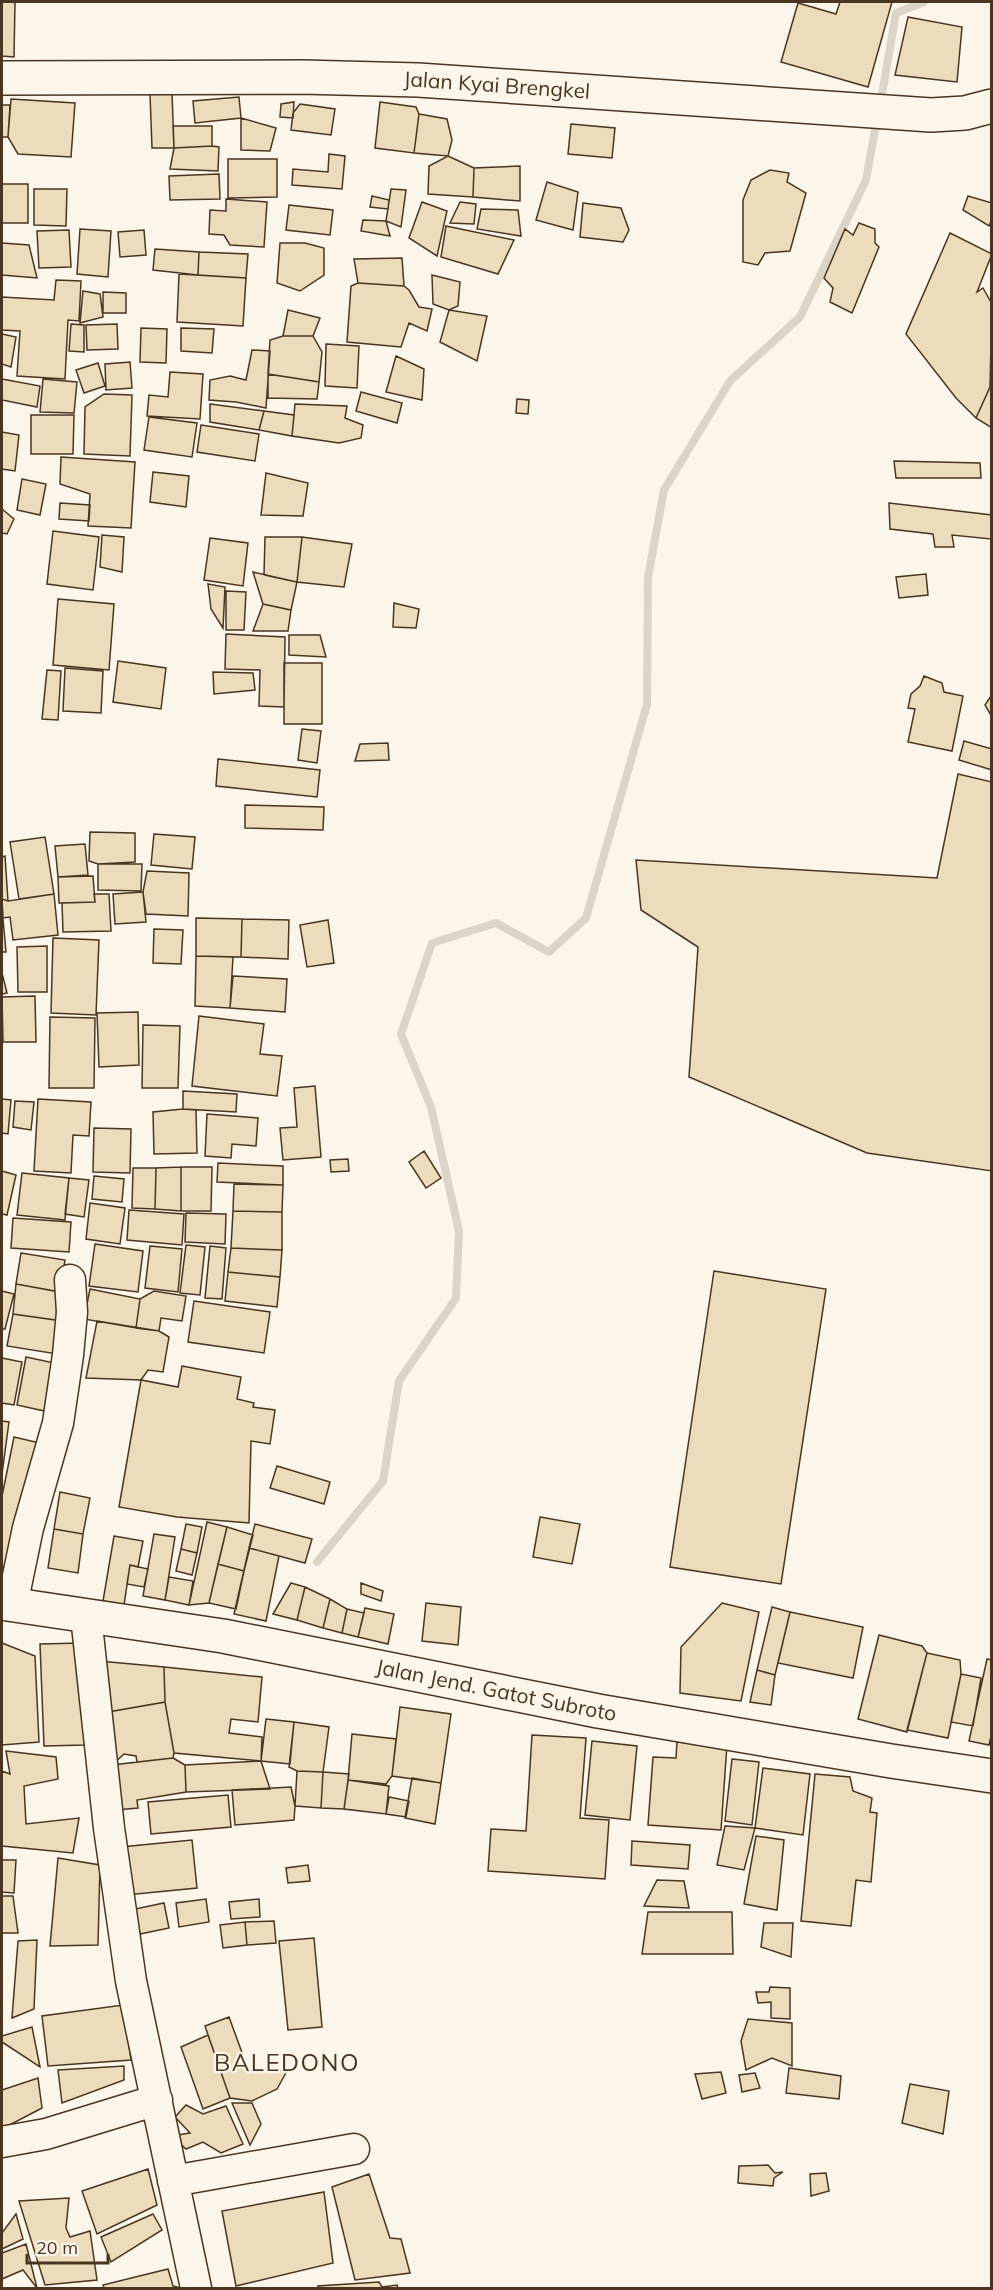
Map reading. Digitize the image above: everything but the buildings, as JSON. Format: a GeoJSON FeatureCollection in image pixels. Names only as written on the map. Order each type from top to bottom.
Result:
{"type":"FeatureCollection","features":[{"type":"Feature","properties":{"kind":"main road","name":"Jalan Kyai Brengkel"},"geometry":{"type":"LineString","coordinates":[[2,78],[302,77],[418,80],[931,115],[965,113],[992,106]]}},
{"type":"Feature","properties":{"kind":"main road","name":"Jalan Jend. Gatot Subroto"},"geometry":{"type":"LineString","coordinates":[[7,1604],[223,1636],[598,1711],[992,1776]]}},
{"type":"Feature","properties":{"kind":"street"},"geometry":{"type":"LineString","coordinates":[[7,1604],[58,1423],[72,1312],[70,1280]]}},
{"type":"Feature","properties":{"kind":"street"},"geometry":{"type":"LineString","coordinates":[[86,1616],[109,1828],[131,1981],[196,2289]]}},
{"type":"Feature","properties":{"kind":"street"},"geometry":{"type":"LineString","coordinates":[[2,2142],[46,2134],[157,2100]]}},
{"type":"Feature","properties":{"kind":"street"},"geometry":{"type":"LineString","coordinates":[[173,2181],[354,2149]]}},
{"type":"Feature","properties":{"kind":"waterway"},"geometry":{"type":"LineString","coordinates":[[880,106],[896,13],[924,2]]}},
{"type":"Feature","properties":{"kind":"waterway"},"geometry":{"type":"LineString","coordinates":[[317,1562],[383,1481],[399,1381],[456,1298],[459,1231],[431,1107],[401,1034],[432,943],[496,923],[549,952],[586,918],[647,704],[648,577],[664,490],[730,381],[800,317],[866,180],[877,119]]}},
{"type":"Feature","properties":{"kind":"district","name":"BALEDONO"},"geometry":{"type":"Point","coordinates":[287,2063]}}]}
